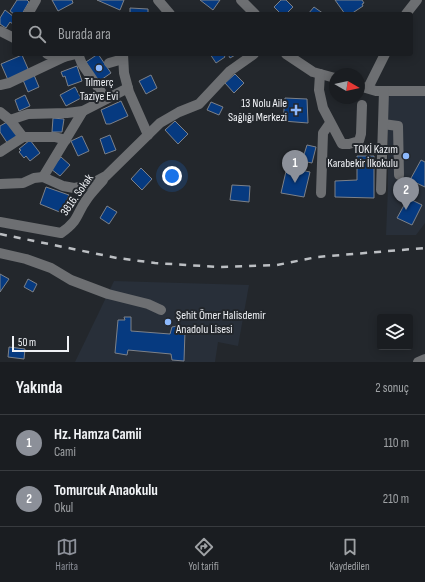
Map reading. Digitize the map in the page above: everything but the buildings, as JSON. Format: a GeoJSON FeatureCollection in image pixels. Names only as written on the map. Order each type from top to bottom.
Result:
{"type":"FeatureCollection","features":[{"type":"Feature","properties":{"kind":"street"},"geometry":{"type":"LineString","coordinates":[[29,12],[36,0]]}},
{"type":"Feature","properties":{"kind":"street"},"geometry":{"type":"LineString","coordinates":[[158,0],[168,12]]}},
{"type":"Feature","properties":{"kind":"street"},"geometry":{"type":"LineString","coordinates":[[242,0],[253,12]]}},
{"type":"Feature","properties":{"kind":"street"},"geometry":{"type":"LineString","coordinates":[[408,12],[417,0]]}},
{"type":"Feature","properties":{"kind":"street"},"geometry":{"type":"LineString","coordinates":[[0,31],[12,37]]}},
{"type":"Feature","properties":{"kind":"street"},"geometry":{"type":"LineString","coordinates":[[58,56],[64,57]]}},
{"type":"Feature","properties":{"kind":"street"},"geometry":{"type":"LineString","coordinates":[[0,85],[9,84],[68,56]]}},
{"type":"Feature","properties":{"kind":"street"},"geometry":{"type":"LineString","coordinates":[[78,56],[106,99]]}},
{"type":"Feature","properties":{"kind":"street"},"geometry":{"type":"LineString","coordinates":[[109,63],[123,56],[128,88],[148,135]]}},
{"type":"Feature","properties":{"kind":"street"},"geometry":{"type":"LineString","coordinates":[[0,184],[23,183],[34,178],[43,177],[62,186],[74,188],[90,184],[106,176],[160,124],[178,112],[199,104],[230,71],[251,56]]}},
{"type":"Feature","properties":{"kind":"street"},"geometry":{"type":"LineString","coordinates":[[289,56],[313,72],[329,76]]}},
{"type":"Feature","properties":{"kind":"street"},"geometry":{"type":"LineString","coordinates":[[365,84],[385,56]]}},
{"type":"Feature","properties":{"kind":"street"},"geometry":{"type":"LineString","coordinates":[[320,74],[319,90],[323,108],[342,144],[357,142],[360,139],[362,105]]}},
{"type":"Feature","properties":{"kind":"street"},"geometry":{"type":"LineString","coordinates":[[10,120],[28,114],[83,111],[128,88]]}},
{"type":"Feature","properties":{"kind":"street"},"geometry":{"type":"LineString","coordinates":[[365,88],[376,91],[425,91]]}},
{"type":"Feature","properties":{"kind":"street"},"geometry":{"type":"LineString","coordinates":[[381,190],[384,91]]}},
{"type":"Feature","properties":{"kind":"street"},"geometry":{"type":"LineString","coordinates":[[43,177],[83,111]]}},
{"type":"Feature","properties":{"kind":"street"},"geometry":{"type":"LineString","coordinates":[[0,112],[10,120],[23,137]]}},
{"type":"Feature","properties":{"kind":"street"},"geometry":{"type":"LineString","coordinates":[[321,193],[323,132],[330,123]]}},
{"type":"Feature","properties":{"kind":"street"},"geometry":{"type":"LineString","coordinates":[[383,124],[398,126],[399,175]]}},
{"type":"Feature","properties":{"kind":"street"},"geometry":{"type":"LineString","coordinates":[[0,152],[23,137],[55,137],[66,140]]}},
{"type":"Feature","properties":{"kind":"street","name":"3816. Sokak"},"geometry":{"type":"LineString","coordinates":[[0,222],[61,233],[71,226],[87,200],[106,176]]}},
{"type":"Feature","properties":{"kind":"street"},"geometry":{"type":"LineString","coordinates":[[0,253],[26,259],[51,268],[71,280],[97,290],[148,304],[160,310]]}},
{"type":"Feature","properties":{"kind":"street"},"geometry":{"type":"LineString","coordinates":[[418,362],[425,359]]}},
{"type":"Feature","properties":{"kind":"shaded area","name":"TOKİ Kazım Karabekir İlkokulu"},"geometry":{"type":"Polygon","coordinates":[[[392,94],[425,95],[425,223],[416,235],[386,235],[388,188],[388,98],[392,94]]]}},
{"type":"Feature","properties":{"kind":"shaded area","name":"Şehit Ömer Halisdemir Anadolu Lisesi"},"geometry":{"type":"Polygon","coordinates":[[[114,281],[249,285],[238,346],[218,342],[215,362],[75,362],[114,281]]]}},
{"type":"Feature","properties":{"kind":"railway"},"geometry":{"type":"LineString","coordinates":[[0,234],[117,258],[155,263],[219,267],[277,265],[317,257],[425,248]]}},
{"type":"Feature","properties":{"kind":"place","name":"Tılmerç Taziye Evi"},"geometry":{"type":"Point","coordinates":[99,68]}},
{"type":"Feature","properties":{"kind":"place","name":"13 Nolu Aile Sağlığı Merkezi"},"geometry":{"type":"Point","coordinates":[296,110]}},
{"type":"Feature","properties":{"kind":"place","name":"TOKİ Kazım Karabekir İlkokulu"},"geometry":{"type":"Point","coordinates":[406,156]}},
{"type":"Feature","properties":{"kind":"place","name":"Hz. Hamza Camii"},"geometry":{"type":"Point","coordinates":[295,183]}},
{"type":"Feature","properties":{"kind":"place","name":"Tomurcuk Anaokulu"},"geometry":{"type":"Point","coordinates":[406,210]}},
{"type":"Feature","properties":{"kind":"place","name":"Şehit Ömer Halisdemir Anadolu Lisesi"},"geometry":{"type":"Point","coordinates":[168,322]}}]}
